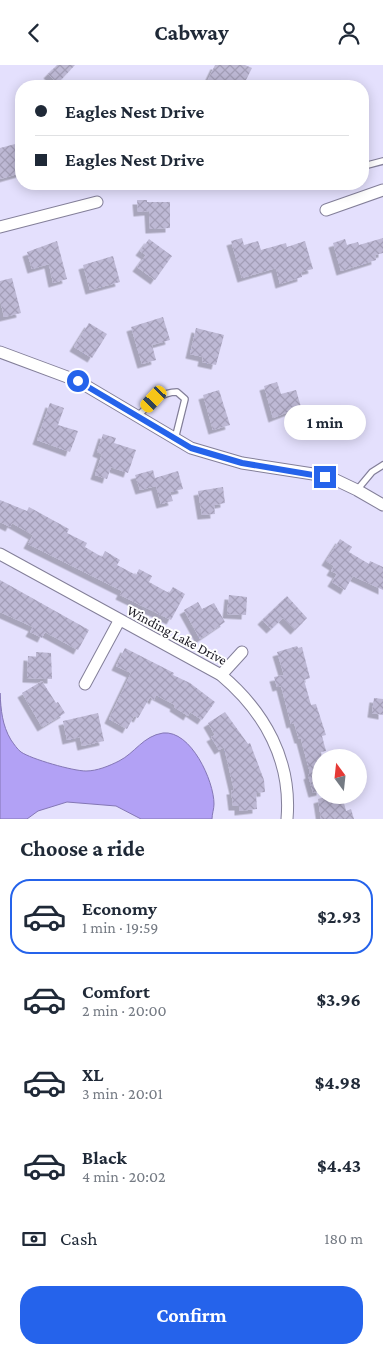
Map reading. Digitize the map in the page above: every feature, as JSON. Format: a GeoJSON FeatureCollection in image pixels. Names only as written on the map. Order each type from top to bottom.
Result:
{"type":"FeatureCollection","features":[{"type":"Feature","properties":{"kind":"street"},"geometry":{"type":"LineString","coordinates":[[326,210],[383,190]]}},
{"type":"Feature","properties":{"kind":"street"},"geometry":{"type":"LineString","coordinates":[[0,227],[97,202]]}},
{"type":"Feature","properties":{"kind":"street"},"geometry":{"type":"LineString","coordinates":[[0,353],[78,381],[191,448],[242,463],[313,474],[357,489],[383,505]]}},
{"type":"Feature","properties":{"kind":"street","name":"Winding Lake Drive"},"geometry":{"type":"LineString","coordinates":[[0,554],[119,621],[221,675],[244,696],[270,733],[284,769],[287,786],[287,819]]}},
{"type":"Feature","properties":{"kind":"street"},"geometry":{"type":"LineString","coordinates":[[85,684],[119,621]]}},
{"type":"Feature","properties":{"kind":"street"},"geometry":{"type":"LineString","coordinates":[[221,675],[242,652]]}},
{"type":"Feature","properties":{"kind":"lane"},"geometry":{"type":"LineString","coordinates":[[369,165],[383,161]]}},
{"type":"Feature","properties":{"kind":"lane"},"geometry":{"type":"LineString","coordinates":[[137,417],[154,399],[167,392],[177,392],[185,399],[175,439]]}},
{"type":"Feature","properties":{"kind":"lane"},"geometry":{"type":"LineString","coordinates":[[357,489],[372,472],[383,465]]}},
{"type":"Feature","properties":{"kind":"shaded area"},"geometry":{"type":"Polygon","coordinates":[[[0,693],[4,723],[11,740],[17,748],[34,758],[62,767],[86,771],[103,768],[125,758],[145,741],[156,735],[163,733],[173,734],[191,748],[205,771],[213,794],[212,819],[141,819],[116,806],[67,802],[38,811],[27,819],[0,819],[0,693]]]}},
{"type":"Feature","properties":{"kind":"building"},"geometry":{"type":"Polygon","coordinates":[[[57,65],[75,65],[61,80],[55,80],[48,74],[57,65]]]}},
{"type":"Feature","properties":{"kind":"building"},"geometry":{"type":"Polygon","coordinates":[[[215,65],[245,65],[252,68],[246,80],[208,80],[215,65]]]}},
{"type":"Feature","properties":{"kind":"building"},"geometry":{"type":"Polygon","coordinates":[[[15,144],[15,175],[0,179],[0,148],[15,144]]]}},
{"type":"Feature","properties":{"kind":"building"},"geometry":{"type":"Polygon","coordinates":[[[137,200],[170,202],[170,228],[150,229],[149,211],[138,212],[137,200]]]}},
{"type":"Feature","properties":{"kind":"building"},"geometry":{"type":"Polygon","coordinates":[[[242,238],[244,245],[258,241],[261,250],[286,243],[287,247],[305,241],[313,269],[301,272],[302,277],[280,284],[276,268],[242,278],[231,241],[242,238]]]}},
{"type":"Feature","properties":{"kind":"building"},"geometry":{"type":"Polygon","coordinates":[[[383,238],[383,253],[375,255],[376,260],[341,271],[333,243],[345,239],[347,245],[358,242],[359,245],[383,238]]]}},
{"type":"Feature","properties":{"kind":"building"},"geometry":{"type":"Polygon","coordinates":[[[149,239],[172,256],[155,280],[137,267],[146,255],[140,251],[149,239]]]}},
{"type":"Feature","properties":{"kind":"building"},"geometry":{"type":"Polygon","coordinates":[[[57,241],[67,279],[53,283],[49,264],[32,269],[27,252],[57,241]]]}},
{"type":"Feature","properties":{"kind":"building"},"geometry":{"type":"Polygon","coordinates":[[[113,256],[120,282],[90,290],[83,265],[113,256]]]}},
{"type":"Feature","properties":{"kind":"building"},"geometry":{"type":"Polygon","coordinates":[[[12,278],[21,313],[4,317],[0,299],[0,281],[12,278]]]}},
{"type":"Feature","properties":{"kind":"building"},"geometry":{"type":"Polygon","coordinates":[[[163,317],[170,340],[152,345],[156,360],[142,364],[131,327],[163,317]]]}},
{"type":"Feature","properties":{"kind":"building"},"geometry":{"type":"Polygon","coordinates":[[[89,323],[107,334],[92,358],[74,347],[89,323]]]}},
{"type":"Feature","properties":{"kind":"building"},"geometry":{"type":"Polygon","coordinates":[[[196,328],[224,335],[216,365],[202,362],[203,357],[190,354],[196,328]]]}},
{"type":"Feature","properties":{"kind":"building"},"geometry":{"type":"Polygon","coordinates":[[[277,382],[281,394],[296,390],[301,407],[273,418],[264,386],[277,382]]]}},
{"type":"Feature","properties":{"kind":"building"},"geometry":{"type":"Polygon","coordinates":[[[219,390],[230,425],[213,430],[203,395],[219,390]]]}},
{"type":"Feature","properties":{"kind":"building"},"geometry":{"type":"Polygon","coordinates":[[[50,403],[64,408],[58,425],[78,431],[70,452],[37,440],[50,403]]]}},
{"type":"Feature","properties":{"kind":"building"},"geometry":{"type":"Polygon","coordinates":[[[103,434],[116,438],[114,443],[136,450],[128,473],[111,467],[107,479],[95,475],[102,454],[97,452],[103,434]]]}},
{"type":"Feature","properties":{"kind":"building"},"geometry":{"type":"Polygon","coordinates":[[[153,470],[155,478],[178,471],[183,489],[170,492],[173,501],[161,504],[156,486],[140,490],[135,475],[153,470]]]}},
{"type":"Feature","properties":{"kind":"building"},"geometry":{"type":"Polygon","coordinates":[[[223,487],[225,503],[214,505],[215,514],[202,515],[198,491],[223,487]]]}},
{"type":"Feature","properties":{"kind":"building"},"geometry":{"type":"Polygon","coordinates":[[[0,500],[27,511],[29,507],[69,529],[67,533],[87,543],[85,547],[102,557],[105,551],[120,560],[117,565],[136,575],[139,569],[152,576],[149,582],[169,593],[173,587],[185,594],[171,620],[120,595],[122,591],[28,544],[33,535],[12,523],[10,527],[0,522],[0,500]]]}},
{"type":"Feature","properties":{"kind":"building"},"geometry":{"type":"Polygon","coordinates":[[[340,539],[352,547],[349,552],[369,564],[370,561],[383,567],[383,590],[353,576],[345,590],[332,582],[337,574],[331,571],[334,566],[326,561],[340,539]]]}},
{"type":"Feature","properties":{"kind":"building"},"geometry":{"type":"Polygon","coordinates":[[[0,580],[89,630],[78,650],[45,632],[42,638],[30,632],[33,627],[0,612],[0,580]]]}},
{"type":"Feature","properties":{"kind":"building"},"geometry":{"type":"Polygon","coordinates":[[[229,595],[247,597],[246,615],[227,614],[229,595]]]}},
{"type":"Feature","properties":{"kind":"building"},"geometry":{"type":"Polygon","coordinates":[[[287,596],[307,618],[295,630],[283,618],[271,629],[262,620],[287,596]]]}},
{"type":"Feature","properties":{"kind":"building"},"geometry":{"type":"Polygon","coordinates":[[[198,602],[202,609],[214,603],[225,622],[200,639],[184,610],[198,602]]]}},
{"type":"Feature","properties":{"kind":"building"},"geometry":{"type":"Polygon","coordinates":[[[297,646],[298,648],[302,647],[310,678],[304,680],[311,705],[316,704],[326,735],[322,736],[325,749],[312,749],[312,789],[301,739],[299,739],[294,723],[291,724],[281,686],[277,687],[274,677],[284,675],[277,652],[297,646]]]}},
{"type":"Feature","properties":{"kind":"building"},"geometry":{"type":"Polygon","coordinates":[[[125,648],[174,673],[173,675],[190,683],[215,702],[202,720],[190,712],[188,716],[174,707],[175,705],[156,695],[154,700],[150,697],[138,718],[134,716],[127,729],[109,719],[131,673],[116,666],[125,648]]]}},
{"type":"Feature","properties":{"kind":"building"},"geometry":{"type":"Polygon","coordinates":[[[36,652],[51,653],[52,679],[27,678],[28,656],[36,657],[36,652]]]}},
{"type":"Feature","properties":{"kind":"building"},"geometry":{"type":"Polygon","coordinates":[[[42,681],[65,713],[42,727],[22,693],[42,681]]]}},
{"type":"Feature","properties":{"kind":"building"},"geometry":{"type":"Polygon","coordinates":[[[374,698],[383,699],[383,715],[372,713],[374,698]]]}},
{"type":"Feature","properties":{"kind":"building"},"geometry":{"type":"Polygon","coordinates":[[[225,712],[248,744],[250,743],[264,780],[265,792],[256,793],[257,809],[239,811],[239,806],[233,806],[231,790],[234,790],[224,747],[219,750],[211,737],[215,735],[208,723],[225,712]]]}},
{"type":"Feature","properties":{"kind":"building"},"geometry":{"type":"Polygon","coordinates":[[[98,713],[104,741],[82,746],[80,737],[67,740],[63,721],[98,713]]]}},
{"type":"Feature","properties":{"kind":"building"},"geometry":{"type":"Polygon","coordinates":[[[319,804],[344,804],[346,811],[351,809],[354,819],[321,819],[319,804]]]}},
{"type":"Feature","properties":{"kind":"route"},"geometry":{"type":"LineString","coordinates":[[78,381],[191,448],[242,463],[325,477]]}}]}
